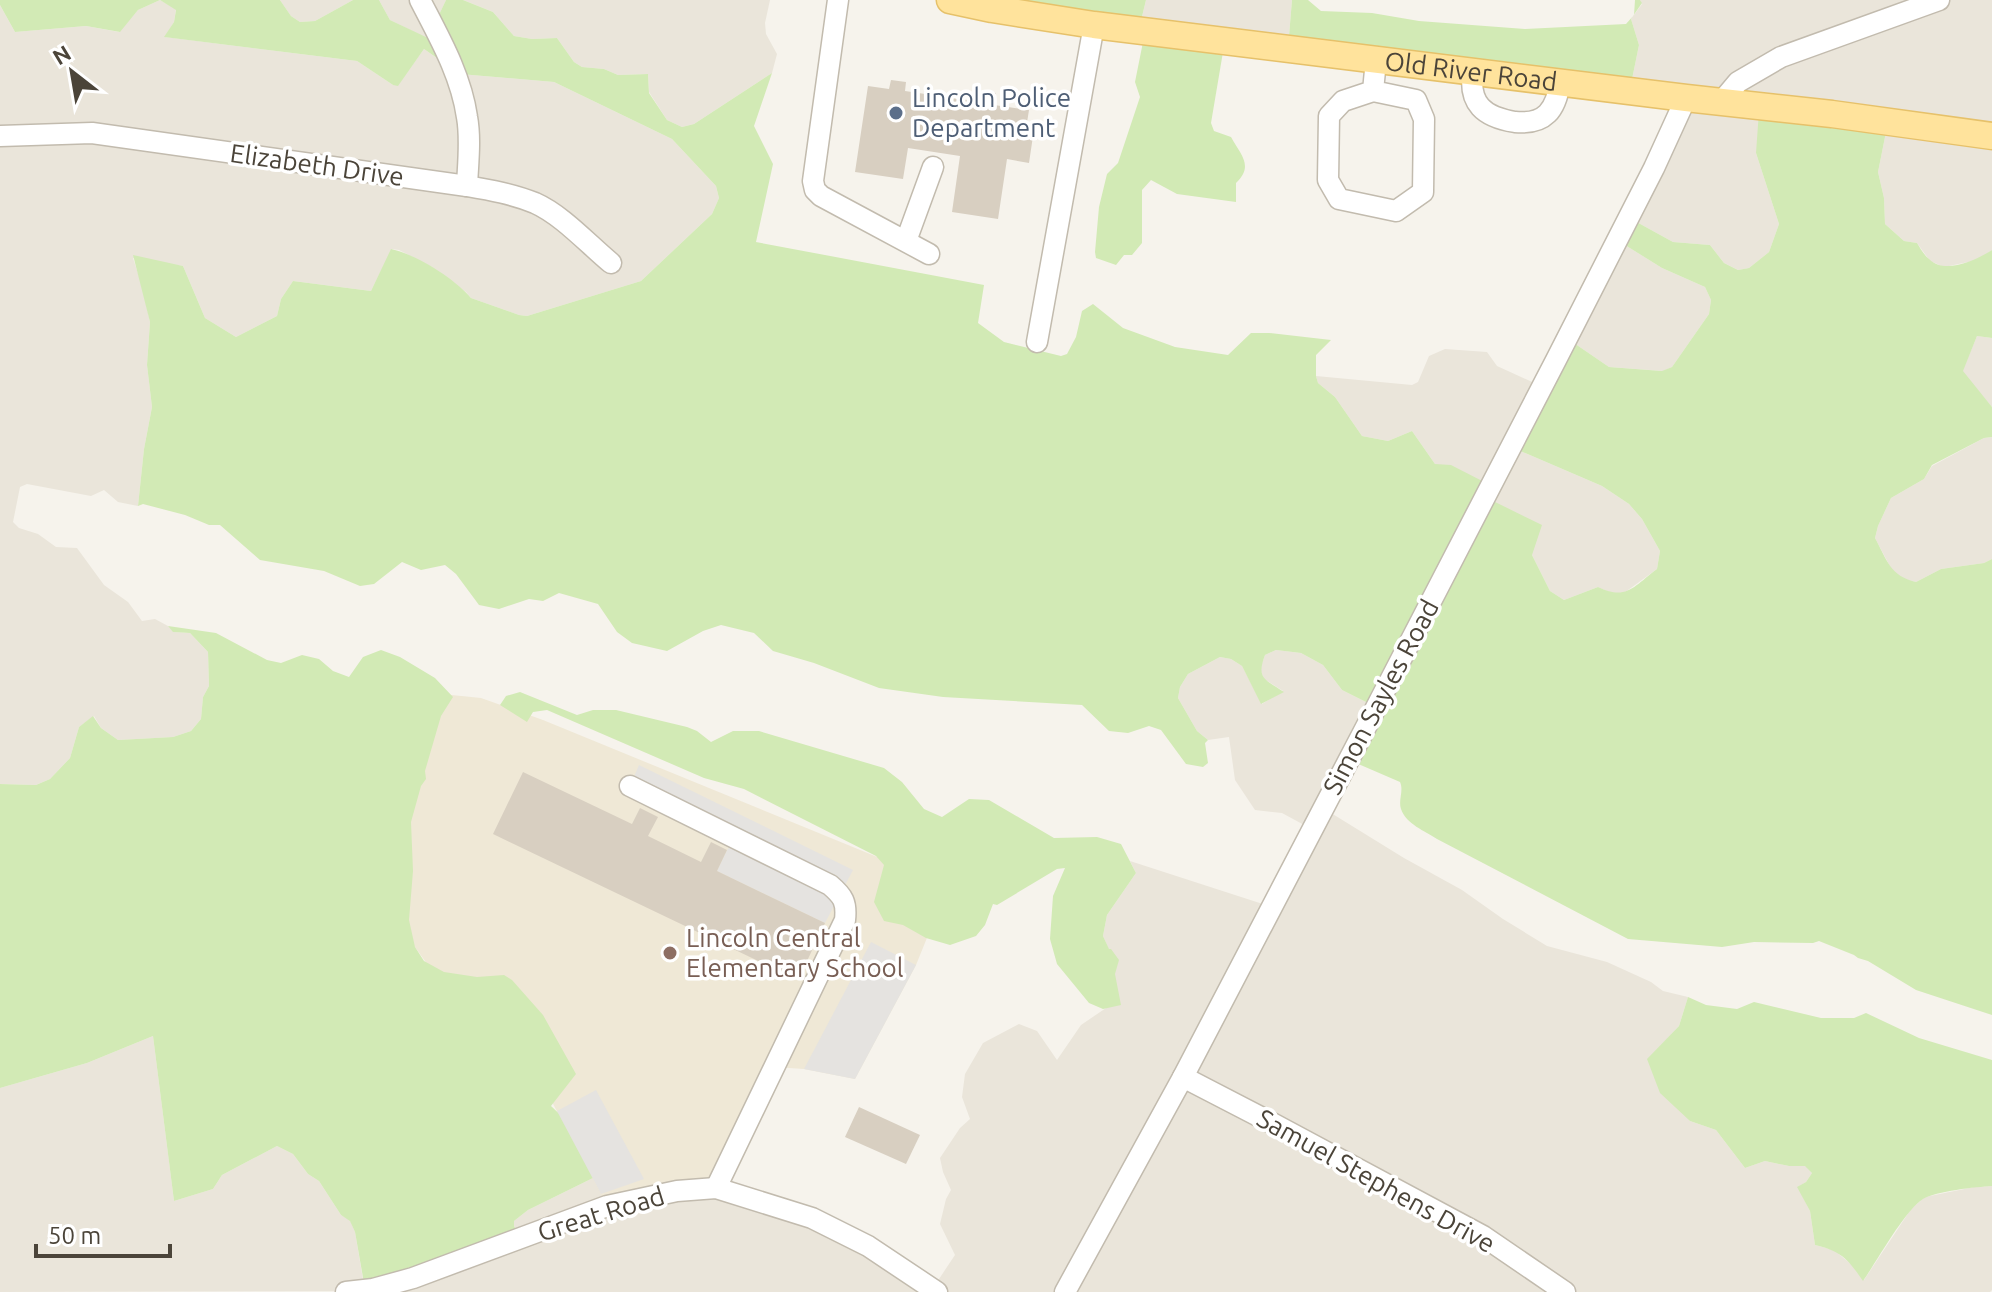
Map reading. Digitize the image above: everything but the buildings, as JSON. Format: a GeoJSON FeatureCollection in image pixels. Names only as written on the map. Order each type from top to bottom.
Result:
{"type":"FeatureCollection","features":[{"type":"Feature","properties":{"kind":"main road","name":"Old River Road"},"geometry":{"type":"LineString","coordinates":[[950,0],[1094,25],[1992,136]]}},
{"type":"Feature","properties":{"kind":"street"},"geometry":{"type":"LineString","coordinates":[[420,0],[448,55],[467,117],[467,186]]}},
{"type":"Feature","properties":{"kind":"street"},"geometry":{"type":"LineString","coordinates":[[838,0],[813,181],[815,190],[929,254]]}},
{"type":"Feature","properties":{"kind":"street"},"geometry":{"type":"LineString","coordinates":[[1722,101],[1738,82],[1781,57],[1939,0]]}},
{"type":"Feature","properties":{"kind":"street"},"geometry":{"type":"LineString","coordinates":[[1037,342],[1094,25]]}},
{"type":"Feature","properties":{"kind":"street"},"geometry":{"type":"LineString","coordinates":[[1373,91],[1376,60]]}},
{"type":"Feature","properties":{"kind":"street"},"geometry":{"type":"LineString","coordinates":[[1473,71],[1472,91],[1477,104],[1487,115],[1526,123],[1538,121],[1548,114],[1555,103],[1560,82]]}},
{"type":"Feature","properties":{"kind":"street"},"geometry":{"type":"LineString","coordinates":[[1373,91],[1416,100],[1424,119],[1423,192],[1396,211],[1339,199],[1328,180],[1329,116],[1343,101],[1373,91]]}},
{"type":"Feature","properties":{"kind":"street","name":"Simon Sayles Road"},"geometry":{"type":"LineString","coordinates":[[1065,1292],[1183,1077],[1556,360],[1654,168],[1686,98]]}},
{"type":"Feature","properties":{"kind":"street","name":"Elizabeth Drive"},"geometry":{"type":"LineString","coordinates":[[0,136],[92,133],[508,194],[538,204],[559,218],[611,263]]}},
{"type":"Feature","properties":{"kind":"street"},"geometry":{"type":"LineString","coordinates":[[906,241],[933,167]]}},
{"type":"Feature","properties":{"kind":"street"},"geometry":{"type":"LineString","coordinates":[[630,786],[830,885],[840,894],[847,907],[845,920],[716,1188]]}},
{"type":"Feature","properties":{"kind":"street","name":"Samuel Stephens Drive"},"geometry":{"type":"LineString","coordinates":[[1183,1077],[1483,1236],[1565,1292]]}},
{"type":"Feature","properties":{"kind":"street","name":"Great Road"},"geometry":{"type":"LineString","coordinates":[[346,1292],[373,1289],[413,1278],[607,1206],[677,1191],[716,1188],[812,1218],[868,1246],[937,1292]]}},
{"type":"Feature","properties":{"kind":"shaded area"},"geometry":{"type":"Polygon","coordinates":[[[160,0],[176,9],[174,22],[165,37],[357,61],[393,85],[398,85],[424,49],[460,74],[554,82],[672,139],[716,186],[719,198],[712,214],[641,281],[527,316],[471,298],[432,267],[392,249],[371,291],[293,281],[281,299],[277,316],[236,337],[205,318],[183,266],[133,258],[150,322],[147,365],[152,407],[138,506],[118,502],[104,490],[91,496],[27,484],[20,487],[13,522],[56,547],[77,548],[104,585],[128,602],[142,621],[155,619],[174,632],[190,633],[208,652],[209,686],[203,697],[201,719],[191,731],[173,737],[118,740],[101,728],[94,716],[79,727],[70,758],[50,779],[36,785],[0,784],[0,5],[15,32],[86,26],[119,32],[138,10],[160,0]]]}},
{"type":"Feature","properties":{"kind":"shaded area"},"geometry":{"type":"Polygon","coordinates":[[[280,0],[353,0],[315,21],[300,22],[291,16],[280,0]]]}},
{"type":"Feature","properties":{"kind":"shaded area"},"geometry":{"type":"Polygon","coordinates":[[[379,0],[446,0],[428,39],[390,20],[379,0]]]}},
{"type":"Feature","properties":{"kind":"shaded area"},"geometry":{"type":"Polygon","coordinates":[[[463,0],[770,0],[766,34],[777,54],[772,73],[694,124],[682,127],[667,120],[649,92],[648,74],[618,75],[604,69],[582,67],[574,62],[557,38],[514,36],[493,12],[463,0]]]}},
{"type":"Feature","properties":{"kind":"shaded area"},"geometry":{"type":"Polygon","coordinates":[[[1146,0],[1292,0],[1288,48],[1138,33],[1146,0]]]}},
{"type":"Feature","properties":{"kind":"shaded area"},"geometry":{"type":"Polygon","coordinates":[[[1640,0],[1992,0],[1992,250],[1978,260],[1944,267],[1930,261],[1917,243],[1904,241],[1885,224],[1884,198],[1878,172],[1887,127],[1756,153],[1779,224],[1769,252],[1749,268],[1738,270],[1724,263],[1710,245],[1673,242],[1633,220],[1683,103],[1630,89],[1639,45],[1631,19],[1642,4],[1640,0]]]}},
{"type":"Feature","properties":{"kind":"shaded area"},"geometry":{"type":"Polygon","coordinates":[[[1625,245],[1662,268],[1705,287],[1711,300],[1709,314],[1672,367],[1663,371],[1609,367],[1571,341],[1625,245]]]}},
{"type":"Feature","properties":{"kind":"shaded area"},"geometry":{"type":"Polygon","coordinates":[[[1977,336],[1992,338],[1992,407],[1962,372],[1977,336]]]}},
{"type":"Feature","properties":{"kind":"shaded area"},"geometry":{"type":"Polygon","coordinates":[[[1445,349],[1487,352],[1497,366],[1541,386],[1518,450],[1602,486],[1629,504],[1642,519],[1660,551],[1657,569],[1624,593],[1613,594],[1598,587],[1564,600],[1550,591],[1532,555],[1491,499],[1435,464],[1412,431],[1388,441],[1362,436],[1335,397],[1318,383],[1316,376],[1412,385],[1418,382],[1429,356],[1445,349]]]}},
{"type":"Feature","properties":{"kind":"shaded area"},"geometry":{"type":"Polygon","coordinates":[[[1992,437],[1992,559],[1941,569],[1916,582],[1893,572],[1875,538],[1891,498],[1924,479],[1932,466],[1984,438],[1992,437]]]}},
{"type":"Feature","properties":{"kind":"shaded area"},"geometry":{"type":"Polygon","coordinates":[[[1276,650],[1301,653],[1323,665],[1342,690],[1380,709],[1331,813],[1462,890],[1547,946],[1607,962],[1651,982],[1663,991],[1688,997],[1679,1026],[1648,1059],[1690,1121],[1716,1130],[1745,1168],[1765,1161],[1789,1166],[1805,1165],[1812,1173],[1798,1187],[1810,1211],[1815,1245],[1834,1250],[1864,1280],[1911,1209],[1925,1197],[1992,1186],[1992,1290],[401,1292],[400,1288],[521,1239],[514,1221],[528,1210],[595,1177],[743,1204],[816,1226],[931,1291],[955,1255],[940,1224],[951,1190],[940,1158],[960,1128],[970,1119],[962,1097],[965,1074],[983,1043],[1019,1024],[1037,1031],[1057,1060],[1081,1025],[1106,1008],[1109,950],[1103,936],[1107,915],[1136,873],[1130,861],[1278,909],[1317,832],[1282,813],[1255,810],[1235,780],[1229,737],[1208,740],[1197,731],[1178,698],[1188,674],[1220,657],[1242,666],[1262,704],[1283,691],[1264,679],[1260,669],[1265,655],[1276,650]]]}},
{"type":"Feature","properties":{"kind":"shaded area","name":"Lincoln Central Elementary School"},"geometry":{"type":"Polygon","coordinates":[[[442,694],[481,698],[543,720],[948,886],[916,965],[855,1079],[804,1069],[774,1067],[716,1188],[607,1206],[505,1013],[435,975],[410,940],[397,862],[442,694]]]}},
{"type":"Feature","properties":{"kind":"shaded area"},"geometry":{"type":"Polygon","coordinates":[[[639,765],[853,870],[825,923],[717,871],[727,850],[737,839],[630,786],[639,765]]]}},
{"type":"Feature","properties":{"kind":"shaded area"},"geometry":{"type":"Polygon","coordinates":[[[871,942],[916,965],[855,1079],[804,1069],[871,942]]]}},
{"type":"Feature","properties":{"kind":"shaded area"},"geometry":{"type":"Polygon","coordinates":[[[153,1036],[174,1201],[213,1189],[222,1175],[277,1146],[293,1154],[308,1174],[319,1181],[341,1215],[350,1220],[355,1232],[365,1291],[0,1292],[0,1088],[87,1063],[153,1036]]]}},
{"type":"Feature","properties":{"kind":"shaded area"},"geometry":{"type":"Polygon","coordinates":[[[596,1090],[644,1179],[601,1194],[557,1111],[596,1090]]]}},
{"type":"Feature","properties":{"kind":"green space"},"geometry":{"type":"Polygon","coordinates":[[[0,0],[160,0],[138,10],[120,32],[86,26],[15,32],[0,0]]]}},
{"type":"Feature","properties":{"kind":"green space"},"geometry":{"type":"Polygon","coordinates":[[[160,0],[280,0],[291,16],[300,22],[315,21],[353,0],[379,0],[390,20],[428,38],[446,0],[463,0],[493,12],[514,36],[557,38],[574,62],[582,67],[604,69],[618,75],[648,74],[649,93],[667,120],[682,127],[694,124],[772,73],[754,126],[773,164],[756,242],[984,285],[978,323],[1004,342],[1061,356],[1067,354],[1076,337],[1082,311],[1093,304],[1123,328],[1175,347],[1228,355],[1251,333],[1331,340],[1316,355],[1318,383],[1335,397],[1362,436],[1388,441],[1412,431],[1435,464],[1451,465],[1492,486],[1491,500],[1542,525],[1532,555],[1550,591],[1564,600],[1598,587],[1616,592],[1630,590],[1657,569],[1660,551],[1642,519],[1629,504],[1602,486],[1518,450],[1571,341],[1609,367],[1662,371],[1672,367],[1709,314],[1711,300],[1705,287],[1662,268],[1625,245],[1633,220],[1673,242],[1710,245],[1724,263],[1738,270],[1749,268],[1769,252],[1779,224],[1756,153],[1759,111],[1887,127],[1878,172],[1884,198],[1885,224],[1904,241],[1917,243],[1929,259],[1943,266],[1969,261],[1992,250],[1992,338],[1977,336],[1963,371],[1992,407],[1992,437],[1984,438],[1932,465],[1924,479],[1891,498],[1875,538],[1895,571],[1916,582],[1941,569],[1992,559],[1992,1015],[1916,990],[1868,961],[1819,941],[1754,942],[1722,947],[1628,939],[1437,839],[1411,823],[1403,814],[1400,782],[1356,763],[1380,709],[1342,690],[1323,665],[1301,653],[1276,650],[1265,655],[1262,663],[1264,678],[1284,692],[1261,704],[1242,666],[1231,659],[1220,657],[1188,674],[1178,698],[1197,731],[1208,740],[1205,743],[1208,763],[1203,767],[1186,764],[1161,730],[1149,726],[1128,733],[1109,731],[1082,705],[943,697],[879,688],[773,651],[754,633],[721,625],[703,631],[667,651],[632,643],[617,632],[598,604],[559,593],[543,601],[529,599],[499,609],[479,605],[456,574],[445,565],[421,570],[402,562],[374,584],[360,586],[324,571],[260,560],[220,525],[209,525],[143,504],[138,506],[152,407],[147,365],[150,322],[133,255],[183,266],[205,318],[236,337],[277,316],[281,299],[293,281],[371,291],[391,249],[434,268],[471,298],[527,316],[641,281],[712,214],[719,198],[716,186],[672,139],[554,82],[460,74],[424,49],[398,86],[393,85],[357,61],[164,37],[174,22],[176,10],[160,0]]]}},
{"type":"Feature","properties":{"kind":"green space"},"geometry":{"type":"Polygon","coordinates":[[[940,0],[1146,0],[1138,33],[940,0]]]}},
{"type":"Feature","properties":{"kind":"green space"},"geometry":{"type":"Polygon","coordinates":[[[1292,0],[1308,0],[1321,11],[1372,13],[1419,21],[1525,29],[1626,24],[1633,16],[1631,19],[1639,45],[1630,89],[1288,48],[1292,0]]]}},
{"type":"Feature","properties":{"kind":"green space"},"geometry":{"type":"Polygon","coordinates":[[[1635,0],[1640,0],[1642,3],[1634,15],[1635,0]]]}},
{"type":"Feature","properties":{"kind":"green space"},"geometry":{"type":"Polygon","coordinates":[[[1144,37],[1224,46],[1211,123],[1214,131],[1231,137],[1245,166],[1236,183],[1236,202],[1177,194],[1151,180],[1142,190],[1142,243],[1132,255],[1124,255],[1116,265],[1096,258],[1099,207],[1107,174],[1118,163],[1140,97],[1135,82],[1144,37]]]}},
{"type":"Feature","properties":{"kind":"green space"},"geometry":{"type":"Polygon","coordinates":[[[168,626],[216,633],[267,660],[281,663],[302,655],[319,659],[333,671],[349,677],[363,657],[381,650],[400,657],[435,678],[453,697],[441,716],[425,771],[426,779],[421,786],[411,822],[413,871],[409,920],[415,947],[424,961],[444,972],[477,977],[504,975],[543,1015],[576,1074],[551,1106],[573,1127],[595,1177],[528,1210],[514,1221],[521,1239],[365,1289],[355,1232],[350,1221],[341,1215],[319,1181],[308,1174],[293,1154],[277,1146],[222,1175],[213,1189],[174,1201],[153,1036],[87,1063],[0,1088],[0,784],[36,785],[50,779],[70,758],[79,727],[93,716],[101,728],[118,740],[173,737],[191,731],[201,719],[203,697],[209,686],[208,652],[190,633],[173,632],[168,626]]]}},
{"type":"Feature","properties":{"kind":"green space"},"geometry":{"type":"Polygon","coordinates":[[[520,692],[577,715],[593,710],[616,710],[687,727],[711,742],[733,731],[759,731],[884,768],[902,782],[924,809],[942,817],[969,799],[989,800],[1054,838],[1097,837],[1121,844],[1136,873],[1107,915],[1103,936],[1119,960],[1115,974],[1121,1005],[1103,1009],[1089,1003],[1057,964],[1050,939],[1053,896],[1065,868],[1057,869],[997,905],[993,904],[985,925],[976,936],[950,945],[926,938],[903,925],[884,921],[874,902],[884,865],[876,856],[744,789],[704,778],[547,710],[533,712],[527,722],[500,705],[506,696],[520,692]]]}},
{"type":"Feature","properties":{"kind":"green space"},"geometry":{"type":"Polygon","coordinates":[[[1688,997],[1706,1005],[1737,1009],[1754,1002],[1821,1018],[1854,1018],[1866,1013],[1919,1038],[1992,1060],[1992,1186],[1967,1188],[1923,1199],[1900,1225],[1863,1281],[1843,1257],[1815,1245],[1810,1211],[1797,1187],[1806,1182],[1812,1173],[1805,1166],[1765,1161],[1745,1168],[1716,1130],[1690,1121],[1660,1093],[1647,1059],[1679,1026],[1688,997]]]}},
{"type":"Feature","properties":{"kind":"place","name":"Lincoln Police Department"},"geometry":{"type":"Point","coordinates":[896,113]}},
{"type":"Feature","properties":{"kind":"place","name":"Lincoln Central Elementary School"},"geometry":{"type":"Point","coordinates":[670,953]}}]}
